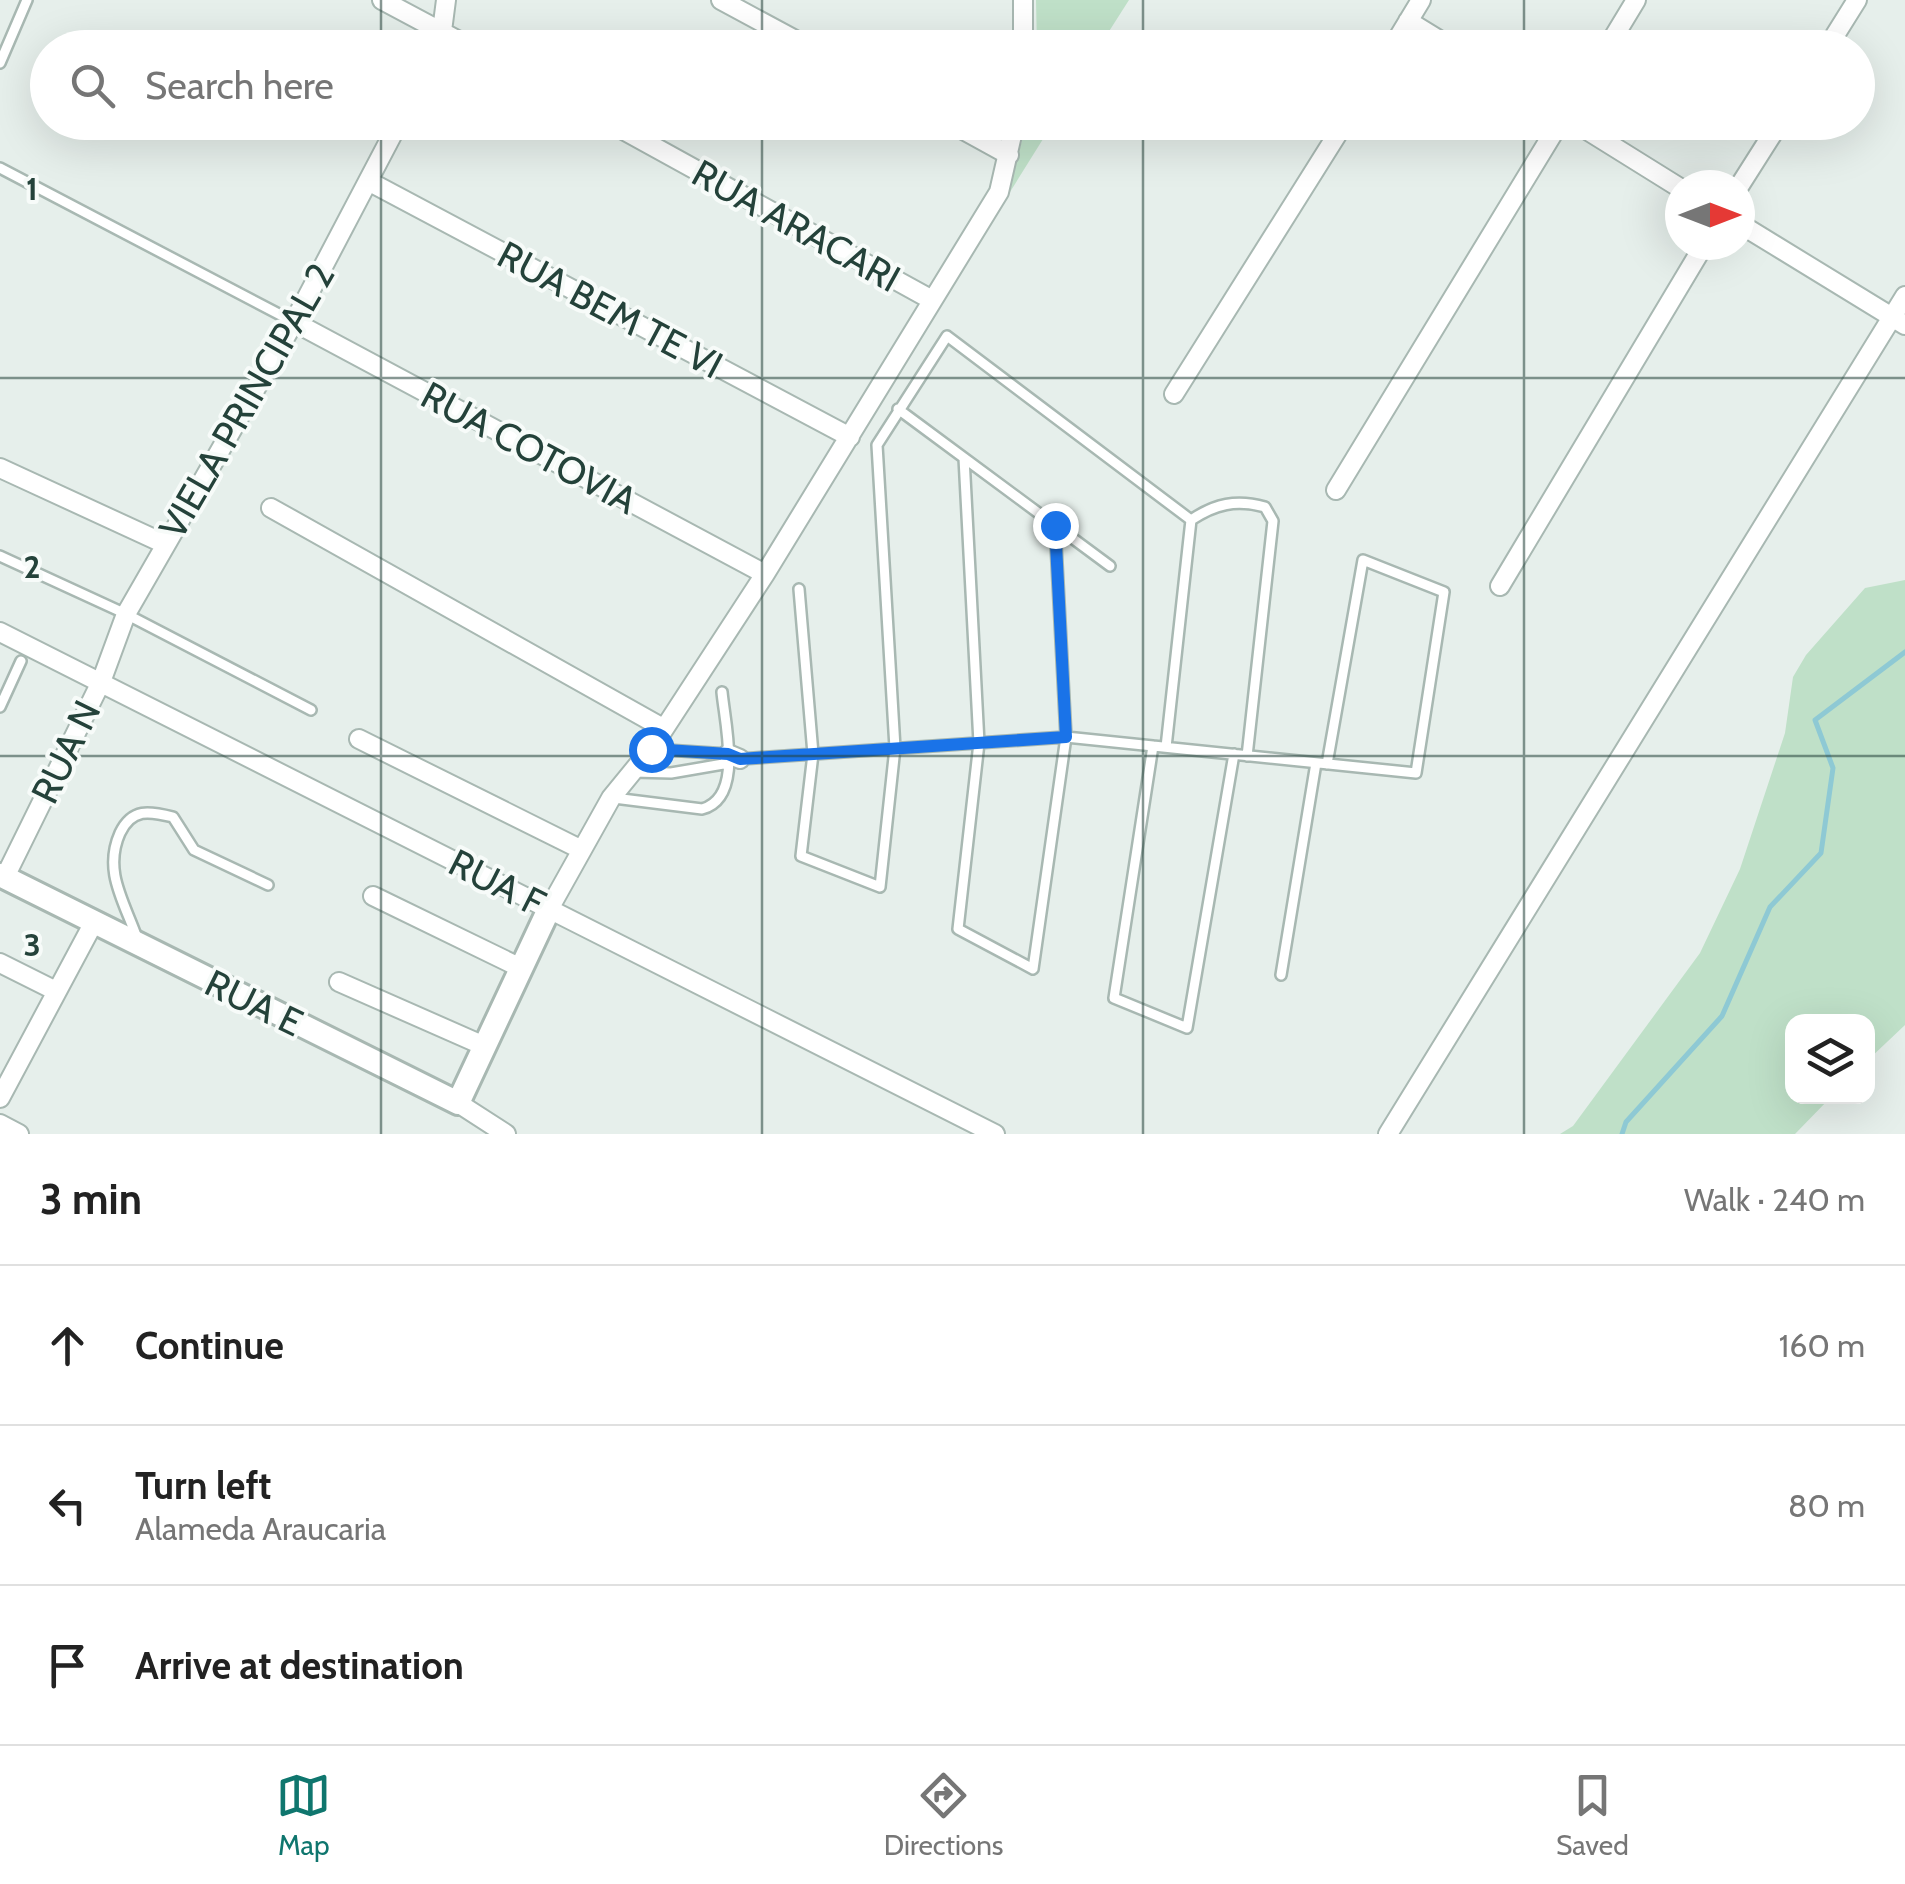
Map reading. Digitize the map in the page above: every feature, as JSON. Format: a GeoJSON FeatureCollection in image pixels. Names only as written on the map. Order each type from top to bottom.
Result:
{"type":"FeatureCollection","features":[{"type":"Feature","properties":{"kind":"street"},"geometry":{"type":"LineString","coordinates":[[382,0],[425,30]]}},
{"type":"Feature","properties":{"kind":"street"},"geometry":{"type":"LineString","coordinates":[[440,30],[446,0]]}},
{"type":"Feature","properties":{"kind":"street"},"geometry":{"type":"LineString","coordinates":[[722,0],[777,30]]}},
{"type":"Feature","properties":{"kind":"street"},"geometry":{"type":"LineString","coordinates":[[1023,0],[1024,30]]}},
{"type":"Feature","properties":{"kind":"street"},"geometry":{"type":"LineString","coordinates":[[1403,30],[1421,0]]}},
{"type":"Feature","properties":{"kind":"street"},"geometry":{"type":"LineString","coordinates":[[1618,30],[1636,0]]}},
{"type":"Feature","properties":{"kind":"street"},"geometry":{"type":"LineString","coordinates":[[1838,30],[1856,0]]}},
{"type":"Feature","properties":{"kind":"street"},"geometry":{"type":"LineString","coordinates":[[1408,21],[1423,30]]}},
{"type":"Feature","properties":{"kind":"street","name":"VIELA PRINCIPAL 2"},"geometry":{"type":"LineString","coordinates":[[101,682],[126,614],[294,322],[390,140]]}},
{"type":"Feature","properties":{"kind":"street","name":"RUA ARACARI"},"geometry":{"type":"LineString","coordinates":[[642,140],[932,300]]}},
{"type":"Feature","properties":{"kind":"street"},"geometry":{"type":"LineString","coordinates":[[982,140],[1009,155]]}},
{"type":"Feature","properties":{"kind":"street"},"geometry":{"type":"LineString","coordinates":[[458,1103],[482,1045],[580,850],[611,798],[651,749],[765,574],[999,192],[1012,140]]}},
{"type":"Feature","properties":{"kind":"street"},"geometry":{"type":"LineString","coordinates":[[1174,394],[1333,140]]}},
{"type":"Feature","properties":{"kind":"street"},"geometry":{"type":"LineString","coordinates":[[1336,490],[1549,140]]}},
{"type":"Feature","properties":{"kind":"street"},"geometry":{"type":"LineString","coordinates":[[1603,140],[1665,179]]}},
{"type":"Feature","properties":{"kind":"street"},"geometry":{"type":"LineString","coordinates":[[1750,170],[1769,140]]}},
{"type":"Feature","properties":{"kind":"street","name":"RUA BEM TE VI"},"geometry":{"type":"LineString","coordinates":[[370,182],[850,437]]}},
{"type":"Feature","properties":{"kind":"street"},"geometry":{"type":"LineString","coordinates":[[1755,233],[1898,321]]}},
{"type":"Feature","properties":{"kind":"street"},"geometry":{"type":"LineString","coordinates":[[1500,586],[1695,260]]}},
{"type":"Feature","properties":{"kind":"street"},"geometry":{"type":"LineString","coordinates":[[1388,1134],[1898,321],[1905,296]]}},
{"type":"Feature","properties":{"kind":"street","name":"RUA COTOVIA"},"geometry":{"type":"LineString","coordinates":[[294,322],[765,574]]}},
{"type":"Feature","properties":{"kind":"street"},"geometry":{"type":"LineString","coordinates":[[0,468],[165,544]]}},
{"type":"Feature","properties":{"kind":"street"},"geometry":{"type":"LineString","coordinates":[[270,508],[663,728]]}},
{"type":"Feature","properties":{"kind":"street","name":"RUA F"},"geometry":{"type":"LineString","coordinates":[[0,632],[995,1134]]}},
{"type":"Feature","properties":{"kind":"street","name":"RUA N"},"geometry":{"type":"LineString","coordinates":[[2,876],[101,682]]}},
{"type":"Feature","properties":{"kind":"street"},"geometry":{"type":"LineString","coordinates":[[359,739],[580,850]]}},
{"type":"Feature","properties":{"kind":"street","name":"RUA E"},"geometry":{"type":"LineString","coordinates":[[2,876],[458,1103],[506,1134]]}},
{"type":"Feature","properties":{"kind":"street"},"geometry":{"type":"LineString","coordinates":[[373,896],[520,967]]}},
{"type":"Feature","properties":{"kind":"street"},"geometry":{"type":"LineString","coordinates":[[0,1098],[93,924]]}},
{"type":"Feature","properties":{"kind":"street"},"geometry":{"type":"LineString","coordinates":[[0,963],[56,991]]}},
{"type":"Feature","properties":{"kind":"street"},"geometry":{"type":"LineString","coordinates":[[338,982],[482,1045]]}},
{"type":"Feature","properties":{"kind":"street"},"geometry":{"type":"LineString","coordinates":[[0,1124],[19,1134]]}},
{"type":"Feature","properties":{"kind":"lane"},"geometry":{"type":"LineString","coordinates":[[0,63],[27,0]]}},
{"type":"Feature","properties":{"kind":"lane"},"geometry":{"type":"LineString","coordinates":[[0,168],[294,322]]}},
{"type":"Feature","properties":{"kind":"lane"},"geometry":{"type":"LineString","coordinates":[[799,589],[814,754],[801,856],[880,886],[896,748],[877,444],[947,336],[1191,520]]}},
{"type":"Feature","properties":{"kind":"lane"},"geometry":{"type":"LineString","coordinates":[[898,409],[1110,566]]}},
{"type":"Feature","properties":{"kind":"lane"},"geometry":{"type":"LineString","coordinates":[[964,458],[979,742],[958,928],[1033,968],[1066,737],[1055,525]]}},
{"type":"Feature","properties":{"kind":"lane"},"geometry":{"type":"LineString","coordinates":[[1191,520],[1211,507],[1244,501],[1266,507],[1273,521],[1246,756]]}},
{"type":"Feature","properties":{"kind":"lane"},"geometry":{"type":"LineString","coordinates":[[1166,747],[1191,520]]}},
{"type":"Feature","properties":{"kind":"lane"},"geometry":{"type":"LineString","coordinates":[[0,556],[126,614],[311,710]]}},
{"type":"Feature","properties":{"kind":"lane"},"geometry":{"type":"LineString","coordinates":[[631,772],[671,773],[732,759],[1066,737],[1321,764],[1416,773],[1444,592],[1363,560],[1321,764],[1281,976]]}},
{"type":"Feature","properties":{"kind":"lane"},"geometry":{"type":"LineString","coordinates":[[0,707],[21,661]]}},
{"type":"Feature","properties":{"kind":"lane"},"geometry":{"type":"LineString","coordinates":[[611,798],[702,809],[714,806],[722,798],[732,759],[722,692]]}},
{"type":"Feature","properties":{"kind":"lane"},"geometry":{"type":"LineString","coordinates":[[1152,746],[1114,998],[1186,1028],[1234,754]]}},
{"type":"Feature","properties":{"kind":"lane"},"geometry":{"type":"LineString","coordinates":[[651,749],[732,759]]}},
{"type":"Feature","properties":{"kind":"lane"},"geometry":{"type":"LineString","coordinates":[[140,947],[116,884],[110,854],[126,820],[146,810],[173,817],[194,850],[268,884]]}},
{"type":"Feature","properties":{"kind":"green space"},"geometry":{"type":"Polygon","coordinates":[[[1036,0],[1129,0],[1110,30],[1037,30],[1036,0]]]}},
{"type":"Feature","properties":{"kind":"green space"},"geometry":{"type":"Polygon","coordinates":[[[1022,140],[1042,140],[1005,200],[1022,140]]]}},
{"type":"Feature","properties":{"kind":"green space"},"geometry":{"type":"Polygon","coordinates":[[[1905,580],[1905,1025],[1875,1053],[1875,1014],[1785,1014],[1785,1104],[1824,1104],[1795,1134],[1560,1134],[1573,1126],[1700,953],[1740,869],[1785,733],[1793,677],[1806,655],[1865,588],[1905,580]]]}},
{"type":"Feature","properties":{"kind":"waterway"},"geometry":{"type":"LineString","coordinates":[[1622,1134],[1626,1122],[1722,1016],[1770,907],[1821,853],[1833,768],[1815,720],[1905,652]]}},
{"type":"Feature","properties":{"kind":"route"},"geometry":{"type":"LineString","coordinates":[[651,749],[728,754],[740,759],[1066,737],[1055,525]]}}]}
